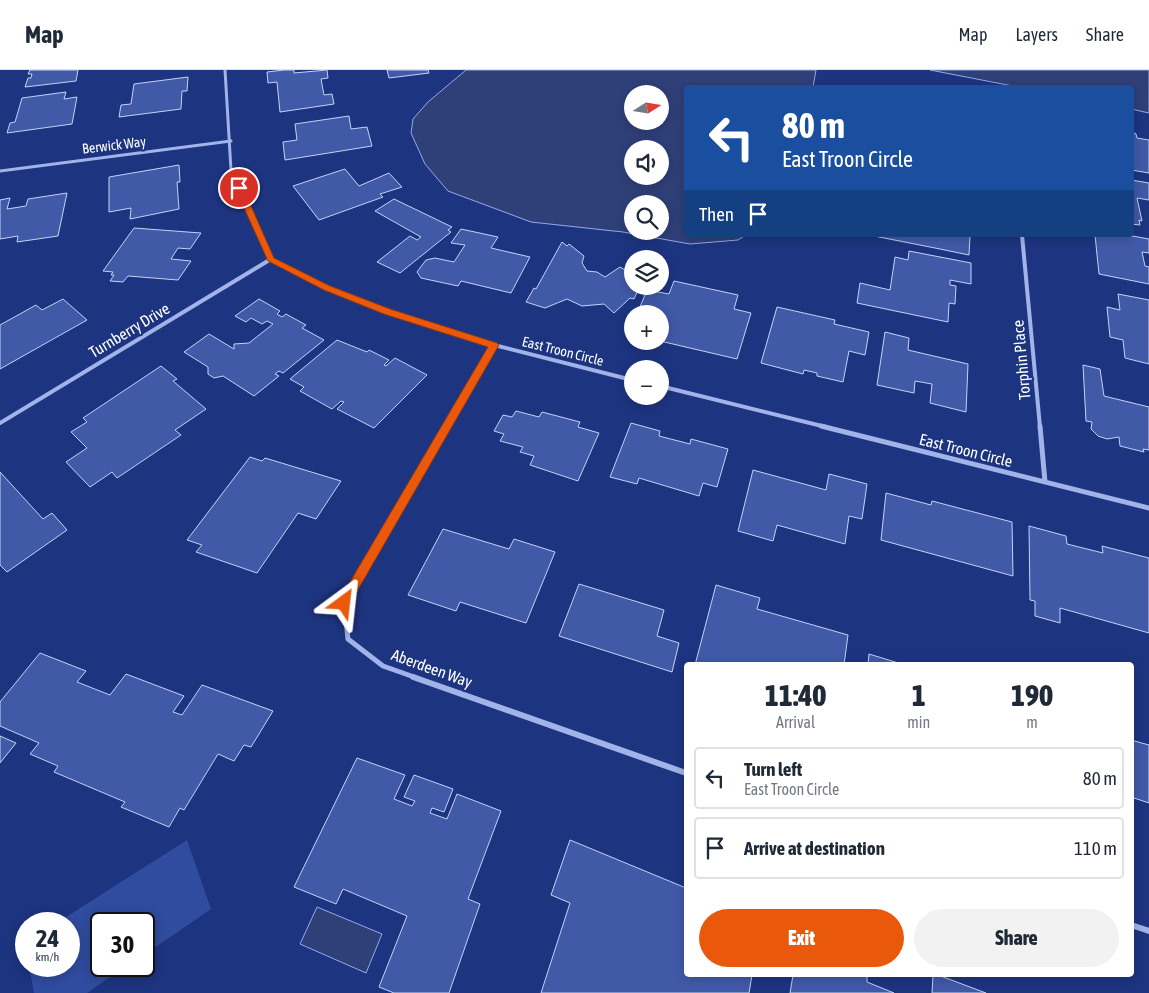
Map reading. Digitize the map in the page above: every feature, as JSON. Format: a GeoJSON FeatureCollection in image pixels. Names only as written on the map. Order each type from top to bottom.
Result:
{"type":"FeatureCollection","features":[{"type":"Feature","properties":{"kind":"street"},"geometry":{"type":"LineString","coordinates":[[225,70],[231,141],[231,170],[271,259]]}},
{"type":"Feature","properties":{"kind":"street","name":"Berwick Way"},"geometry":{"type":"LineString","coordinates":[[0,171],[231,141]]}},
{"type":"Feature","properties":{"kind":"street","name":"Torphin Place"},"geometry":{"type":"LineString","coordinates":[[1022,237],[1045,482]]}},
{"type":"Feature","properties":{"kind":"street","name":"East Troon Circle"},"geometry":{"type":"LineString","coordinates":[[271,259],[327,288],[387,312],[494,345],[624,378]]}},
{"type":"Feature","properties":{"kind":"street","name":"Turnberry Drive"},"geometry":{"type":"LineString","coordinates":[[0,423],[271,259]]}},
{"type":"Feature","properties":{"kind":"street","name":"Aberdeen Way"},"geometry":{"type":"LineString","coordinates":[[494,345],[344,603],[348,639],[383,666],[684,772]]}},
{"type":"Feature","properties":{"kind":"street","name":"East Troon Circle"},"geometry":{"type":"LineString","coordinates":[[669,388],[1149,508]]}},
{"type":"Feature","properties":{"kind":"street"},"geometry":{"type":"LineString","coordinates":[[1134,926],[1149,931]]}},
{"type":"Feature","properties":{"kind":"shaded area"},"geometry":{"type":"Polygon","coordinates":[[[466,70],[816,70],[813,85],[684,85],[684,237],[743,237],[738,240],[690,244],[668,240],[669,195],[624,195],[624,232],[531,222],[448,191],[425,164],[411,133],[413,119],[428,102],[466,70]]]}},
{"type":"Feature","properties":{"kind":"shaded area"},"geometry":{"type":"Polygon","coordinates":[[[930,70],[1149,70],[1149,113],[1134,110],[1134,85],[1008,85],[930,70]]]}},
{"type":"Feature","properties":{"kind":"shaded area"},"geometry":{"type":"Polygon","coordinates":[[[187,840],[211,909],[155,947],[155,912],[90,912],[90,977],[110,977],[87,993],[34,993],[31,977],[80,977],[80,912],[74,912],[187,840]]]}},
{"type":"Feature","properties":{"kind":"shaded area"},"geometry":{"type":"Polygon","coordinates":[[[317,907],[382,934],[366,973],[300,944],[317,907]]]}},
{"type":"Feature","properties":{"kind":"building"},"geometry":{"type":"Polygon","coordinates":[[[30,70],[78,70],[76,81],[25,87],[28,78],[31,78],[32,74],[28,74],[30,70]]]}},
{"type":"Feature","properties":{"kind":"building"},"geometry":{"type":"Polygon","coordinates":[[[294,70],[294,73],[327,70],[328,78],[321,79],[324,95],[332,94],[334,104],[280,112],[277,82],[268,83],[267,72],[294,70]]]}},
{"type":"Feature","properties":{"kind":"building"},"geometry":{"type":"Polygon","coordinates":[[[387,70],[428,70],[429,73],[389,78],[387,70]]]}},
{"type":"Feature","properties":{"kind":"building"},"geometry":{"type":"Polygon","coordinates":[[[188,77],[187,91],[182,91],[181,109],[119,117],[121,105],[131,104],[134,84],[188,77]]]}},
{"type":"Feature","properties":{"kind":"building"},"geometry":{"type":"Polygon","coordinates":[[[66,92],[64,99],[77,97],[72,124],[7,133],[10,123],[15,122],[22,98],[66,92]]]}},
{"type":"Feature","properties":{"kind":"building"},"geometry":{"type":"Polygon","coordinates":[[[349,116],[351,129],[367,127],[372,146],[285,160],[283,142],[297,140],[295,124],[349,116]]]}},
{"type":"Feature","properties":{"kind":"building"},"geometry":{"type":"Polygon","coordinates":[[[1134,133],[1137,138],[1149,140],[1149,173],[1134,170],[1134,133]]]}},
{"type":"Feature","properties":{"kind":"building"},"geometry":{"type":"Polygon","coordinates":[[[179,165],[180,182],[177,182],[179,209],[130,219],[131,208],[109,212],[109,177],[179,165]]]}},
{"type":"Feature","properties":{"kind":"building"},"geometry":{"type":"Polygon","coordinates":[[[345,169],[359,186],[389,173],[402,187],[380,194],[383,197],[319,220],[293,186],[345,169]]]}},
{"type":"Feature","properties":{"kind":"building"},"geometry":{"type":"Polygon","coordinates":[[[1134,180],[1149,183],[1149,200],[1137,198],[1142,221],[1139,220],[1140,225],[1134,224],[1134,180]]]}},
{"type":"Feature","properties":{"kind":"building"},"geometry":{"type":"Polygon","coordinates":[[[67,193],[58,236],[17,242],[18,236],[0,239],[0,200],[10,198],[7,209],[26,206],[28,199],[67,193]]]}},
{"type":"Feature","properties":{"kind":"building"},"geometry":{"type":"Polygon","coordinates":[[[394,199],[452,227],[448,230],[451,232],[400,273],[377,262],[410,236],[417,240],[421,237],[375,211],[394,199]]]}},
{"type":"Feature","properties":{"kind":"building"},"geometry":{"type":"Polygon","coordinates":[[[134,228],[201,233],[190,249],[178,248],[171,259],[191,261],[178,280],[128,276],[123,282],[110,281],[114,275],[111,275],[113,272],[103,271],[134,228]]]}},
{"type":"Feature","properties":{"kind":"building"},"geometry":{"type":"Polygon","coordinates":[[[461,229],[498,237],[491,248],[530,257],[511,293],[461,281],[458,286],[421,278],[417,272],[426,260],[435,258],[454,262],[465,245],[451,243],[461,229]]]}},
{"type":"Feature","properties":{"kind":"building"},"geometry":{"type":"Polygon","coordinates":[[[1134,236],[1149,239],[1149,253],[1142,252],[1145,266],[1149,267],[1149,284],[1099,274],[1095,237],[1134,236]]]}},
{"type":"Feature","properties":{"kind":"building"},"geometry":{"type":"Polygon","coordinates":[[[879,237],[970,237],[969,255],[879,237]]]}},
{"type":"Feature","properties":{"kind":"building"},"geometry":{"type":"Polygon","coordinates":[[[562,242],[567,246],[569,244],[584,256],[582,263],[587,271],[597,272],[605,277],[620,267],[624,269],[624,295],[636,295],[634,299],[630,298],[614,313],[604,304],[582,306],[567,299],[545,308],[526,302],[534,288],[536,289],[562,242]]]}},
{"type":"Feature","properties":{"kind":"building"},"geometry":{"type":"Polygon","coordinates":[[[909,251],[971,263],[971,284],[950,280],[950,285],[956,286],[955,304],[949,303],[948,322],[857,303],[860,283],[890,290],[895,257],[908,260],[909,251]]]}},
{"type":"Feature","properties":{"kind":"building"},"geometry":{"type":"Polygon","coordinates":[[[674,281],[738,295],[734,309],[751,313],[737,359],[669,343],[669,305],[641,305],[645,295],[669,294],[674,281]]]}},
{"type":"Feature","properties":{"kind":"building"},"geometry":{"type":"Polygon","coordinates":[[[1118,294],[1149,300],[1149,364],[1125,358],[1123,340],[1110,337],[1107,307],[1120,310],[1118,294]]]}},
{"type":"Feature","properties":{"kind":"building"},"geometry":{"type":"Polygon","coordinates":[[[63,299],[87,320],[0,369],[0,325],[36,305],[42,310],[63,299]]]}},
{"type":"Feature","properties":{"kind":"building"},"geometry":{"type":"Polygon","coordinates":[[[259,299],[280,311],[277,314],[282,317],[286,314],[306,325],[302,328],[324,340],[283,373],[279,371],[275,374],[279,376],[254,396],[223,376],[214,378],[208,374],[208,367],[184,352],[209,334],[234,349],[234,344],[249,343],[273,324],[267,321],[262,324],[251,318],[246,322],[235,316],[259,299]]]}},
{"type":"Feature","properties":{"kind":"building"},"geometry":{"type":"Polygon","coordinates":[[[777,307],[835,320],[834,324],[869,332],[865,355],[849,351],[843,382],[817,376],[817,373],[804,370],[803,374],[761,363],[777,307]]]}},
{"type":"Feature","properties":{"kind":"building"},"geometry":{"type":"Polygon","coordinates":[[[885,332],[909,338],[908,350],[968,364],[966,412],[930,403],[932,384],[915,381],[914,393],[877,385],[885,332]]]}},
{"type":"Feature","properties":{"kind":"building"},"geometry":{"type":"Polygon","coordinates":[[[337,340],[367,352],[369,350],[389,360],[384,365],[386,366],[395,358],[427,375],[374,428],[337,409],[344,402],[341,401],[332,409],[300,391],[304,387],[290,379],[337,340]]]}},
{"type":"Feature","properties":{"kind":"building"},"geometry":{"type":"Polygon","coordinates":[[[1083,365],[1100,369],[1104,396],[1149,407],[1149,450],[1143,449],[1144,452],[1120,446],[1119,437],[1107,439],[1098,436],[1091,429],[1092,422],[1086,421],[1083,365]]]}},
{"type":"Feature","properties":{"kind":"building"},"geometry":{"type":"Polygon","coordinates":[[[161,366],[177,379],[173,381],[206,409],[175,430],[181,435],[117,478],[112,472],[90,487],[66,462],[87,448],[71,432],[87,422],[83,418],[161,366]]]}},
{"type":"Feature","properties":{"kind":"building"},"geometry":{"type":"Polygon","coordinates":[[[516,411],[539,417],[542,412],[580,422],[578,427],[599,433],[578,481],[530,465],[534,456],[520,452],[523,447],[500,441],[504,434],[494,431],[503,415],[512,417],[516,411]]]}},
{"type":"Feature","properties":{"kind":"building"},"geometry":{"type":"Polygon","coordinates":[[[631,423],[660,431],[659,436],[690,444],[691,439],[728,449],[717,487],[703,483],[699,496],[639,478],[637,484],[610,477],[631,423]]]}},
{"type":"Feature","properties":{"kind":"building"},"geometry":{"type":"Polygon","coordinates":[[[250,457],[262,461],[265,458],[341,481],[316,519],[298,513],[257,573],[196,552],[202,545],[187,540],[250,457]]]}},
{"type":"Feature","properties":{"kind":"building"},"geometry":{"type":"Polygon","coordinates":[[[753,470],[826,490],[829,474],[867,484],[862,519],[849,516],[845,544],[777,525],[773,541],[738,531],[753,470]]]}},
{"type":"Feature","properties":{"kind":"building"},"geometry":{"type":"Polygon","coordinates":[[[0,472],[43,519],[52,513],[67,530],[7,572],[0,565],[0,472]]]}},
{"type":"Feature","properties":{"kind":"building"},"geometry":{"type":"Polygon","coordinates":[[[886,493],[931,505],[932,501],[1012,522],[1013,576],[881,540],[886,493]]]}},
{"type":"Feature","properties":{"kind":"building"},"geometry":{"type":"Polygon","coordinates":[[[1029,526],[1066,536],[1067,544],[1103,553],[1102,546],[1149,558],[1149,633],[1060,608],[1060,623],[1035,616],[1035,601],[1030,600],[1029,526]]]}},
{"type":"Feature","properties":{"kind":"building"},"geometry":{"type":"Polygon","coordinates":[[[443,529],[509,549],[514,539],[555,552],[526,623],[460,602],[456,611],[408,595],[443,529]]]}},
{"type":"Feature","properties":{"kind":"building"},"geometry":{"type":"Polygon","coordinates":[[[579,584],[664,610],[657,636],[679,643],[672,672],[559,636],[579,584]]]}},
{"type":"Feature","properties":{"kind":"building"},"geometry":{"type":"Polygon","coordinates":[[[716,585],[760,598],[757,609],[848,635],[844,662],[696,662],[716,585]]]}},
{"type":"Feature","properties":{"kind":"building"},"geometry":{"type":"Polygon","coordinates":[[[40,653],[86,671],[77,682],[110,695],[126,674],[184,696],[173,712],[182,715],[202,685],[273,711],[251,747],[244,745],[234,761],[218,754],[184,810],[180,808],[169,827],[121,807],[125,802],[54,772],[58,766],[30,754],[39,743],[0,726],[0,702],[40,653]]]}},
{"type":"Feature","properties":{"kind":"building"},"geometry":{"type":"Polygon","coordinates":[[[869,654],[895,662],[868,662],[869,654]]]}},
{"type":"Feature","properties":{"kind":"building"},"geometry":{"type":"Polygon","coordinates":[[[0,736],[16,743],[0,763],[0,736]]]}},
{"type":"Feature","properties":{"kind":"building"},"geometry":{"type":"Polygon","coordinates":[[[1134,741],[1149,745],[1149,803],[1134,798],[1134,741]]]}},
{"type":"Feature","properties":{"kind":"building"},"geometry":{"type":"Polygon","coordinates":[[[357,758],[405,775],[394,799],[412,806],[415,801],[404,797],[414,775],[453,789],[444,812],[432,808],[430,813],[447,819],[457,794],[501,811],[468,899],[480,904],[449,993],[394,993],[379,987],[407,916],[343,889],[336,904],[294,887],[357,758]]]}},
{"type":"Feature","properties":{"kind":"building"},"geometry":{"type":"Polygon","coordinates":[[[570,840],[684,887],[684,977],[752,977],[749,993],[541,993],[570,903],[551,895],[570,840]]]}},
{"type":"Feature","properties":{"kind":"building"},"geometry":{"type":"Polygon","coordinates":[[[793,977],[867,977],[867,982],[894,993],[790,993],[793,977]]]}},
{"type":"Feature","properties":{"kind":"building"},"geometry":{"type":"Polygon","coordinates":[[[933,977],[943,977],[986,993],[932,993],[933,977]]]}},
{"type":"Feature","properties":{"kind":"route"},"geometry":{"type":"LineString","coordinates":[[239,188],[271,259],[327,288],[387,312],[494,345],[344,603]]}}]}
